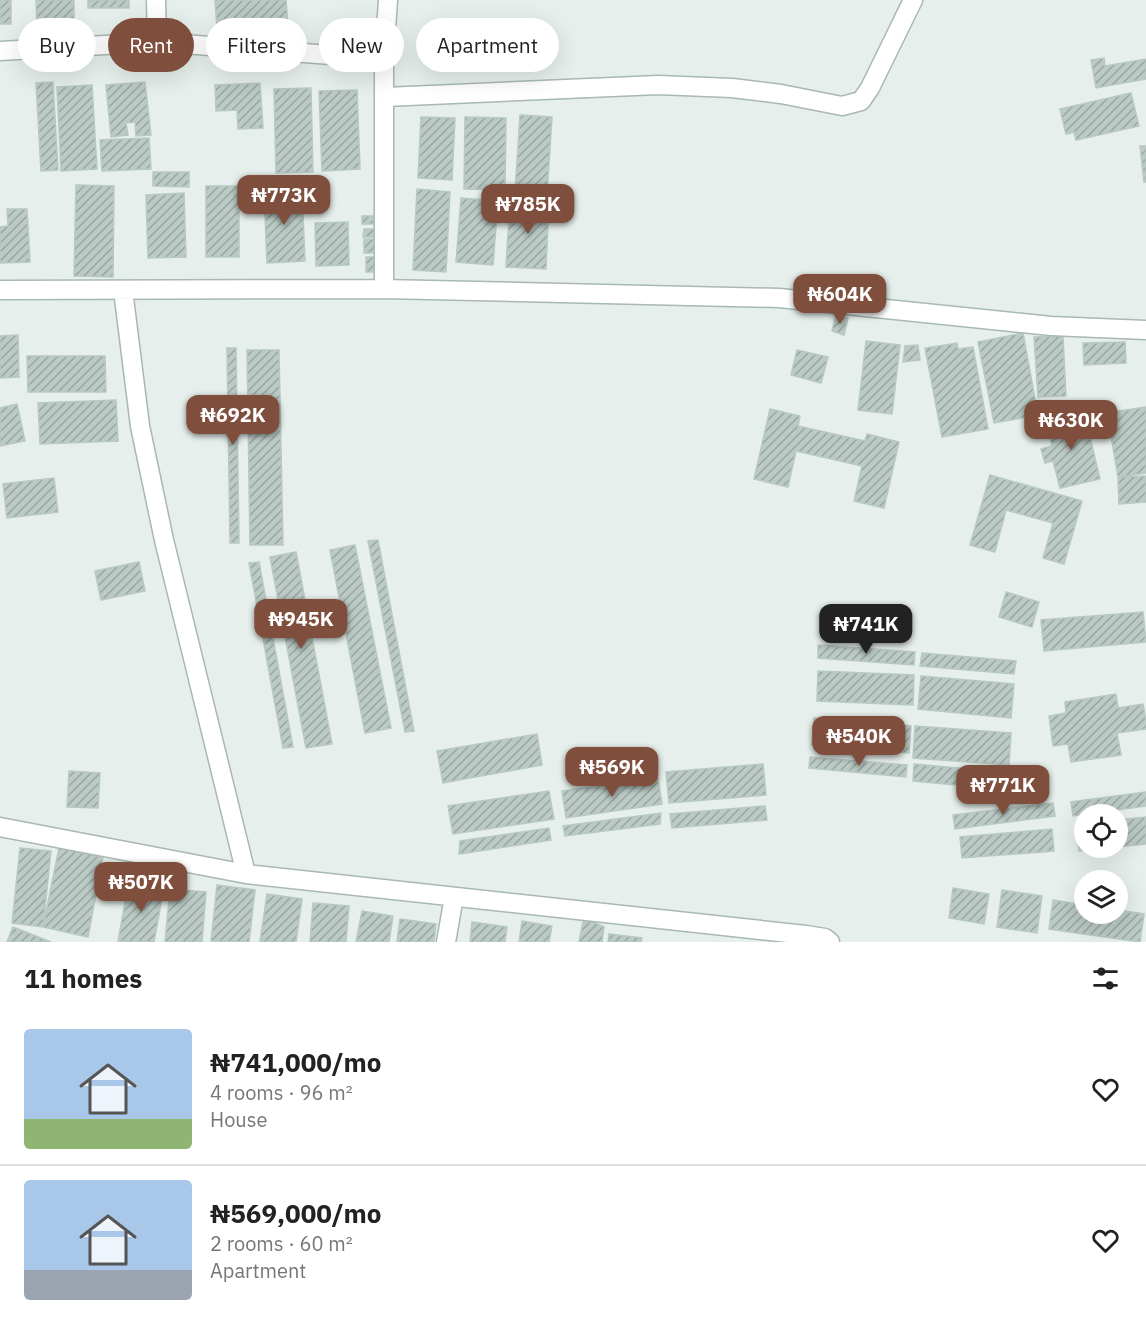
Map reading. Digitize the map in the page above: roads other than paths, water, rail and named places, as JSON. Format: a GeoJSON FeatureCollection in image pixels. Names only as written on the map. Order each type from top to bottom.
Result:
{"type":"FeatureCollection","features":[{"type":"Feature","properties":{"kind":"street"},"geometry":{"type":"LineString","coordinates":[[156,0],[156,18]]}},
{"type":"Feature","properties":{"kind":"street"},"geometry":{"type":"LineString","coordinates":[[387,18],[388,0]]}},
{"type":"Feature","properties":{"kind":"street"},"geometry":{"type":"LineString","coordinates":[[385,97],[658,85],[741,89],[842,106],[861,100],[870,88],[913,0]]}},
{"type":"Feature","properties":{"kind":"street"},"geometry":{"type":"LineString","coordinates":[[0,51],[108,45]]}},
{"type":"Feature","properties":{"kind":"street"},"geometry":{"type":"LineString","coordinates":[[194,45],[319,54]]}},
{"type":"Feature","properties":{"kind":"street"},"geometry":{"type":"LineString","coordinates":[[384,72],[384,289]]}},
{"type":"Feature","properties":{"kind":"street"},"geometry":{"type":"LineString","coordinates":[[0,290],[384,289],[779,298],[1051,326],[1146,330]]}},
{"type":"Feature","properties":{"kind":"street"},"geometry":{"type":"LineString","coordinates":[[123,290],[140,426],[161,529],[246,874]]}},
{"type":"Feature","properties":{"kind":"street"},"geometry":{"type":"LineString","coordinates":[[0,826],[246,874],[806,935],[825,938],[830,942]]}},
{"type":"Feature","properties":{"kind":"street"},"geometry":{"type":"LineString","coordinates":[[446,942],[454,897]]}}]}
